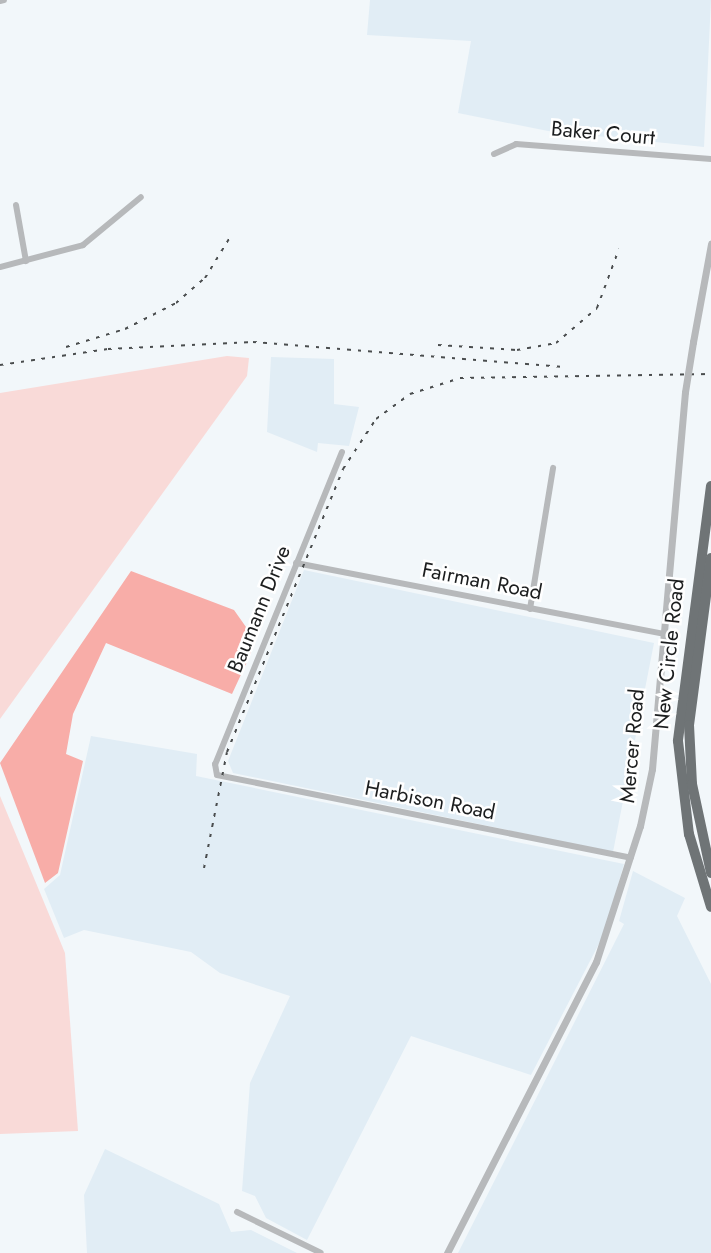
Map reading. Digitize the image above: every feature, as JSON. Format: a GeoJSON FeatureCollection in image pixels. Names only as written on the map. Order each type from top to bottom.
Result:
{"type":"FeatureCollection","features":[{"type":"Feature","properties":{"kind":"highway","name":"New Circle Road"},"geometry":{"type":"LineString","coordinates":[[711,486],[678,741],[689,834],[711,906]]}},
{"type":"Feature","properties":{"kind":"highway","name":"New Circle Road"},"geometry":{"type":"LineString","coordinates":[[711,558],[689,725],[692,784],[711,873]]}},
{"type":"Feature","properties":{"kind":"street","name":"Baker Court"},"geometry":{"type":"LineString","coordinates":[[494,154],[516,144],[711,159]]}},
{"type":"Feature","properties":{"kind":"street"},"geometry":{"type":"LineString","coordinates":[[0,267],[94,239],[141,197]]}},
{"type":"Feature","properties":{"kind":"street"},"geometry":{"type":"LineString","coordinates":[[16,205],[26,261]]}},
{"type":"Feature","properties":{"kind":"street","name":"Mercer Road"},"geometry":{"type":"LineString","coordinates":[[447,1253],[596,962],[631,858],[650,786],[661,633],[685,392],[711,244]]}},
{"type":"Feature","properties":{"kind":"street","name":"Baumann Drive"},"geometry":{"type":"LineString","coordinates":[[222,777],[215,764],[342,452]]}},
{"type":"Feature","properties":{"kind":"street"},"geometry":{"type":"LineString","coordinates":[[530,609],[553,468]]}},
{"type":"Feature","properties":{"kind":"street","name":"Fairman Road"},"geometry":{"type":"LineString","coordinates":[[296,563],[661,633]]}},
{"type":"Feature","properties":{"kind":"street","name":"Harbison Road"},"geometry":{"type":"LineString","coordinates":[[222,777],[631,858]]}},
{"type":"Feature","properties":{"kind":"street"},"geometry":{"type":"LineString","coordinates":[[237,1212],[321,1253]]}},
{"type":"Feature","properties":{"kind":"shaded area"},"geometry":{"type":"Polygon","coordinates":[[[370,0],[711,0],[704,147],[548,131],[458,113],[471,41],[367,35],[370,0]]]}},
{"type":"Feature","properties":{"kind":"shaded area"},"geometry":{"type":"Polygon","coordinates":[[[227,356],[249,358],[247,376],[0,719],[0,393],[227,356]]]}},
{"type":"Feature","properties":{"kind":"shaded area"},"geometry":{"type":"Polygon","coordinates":[[[271,357],[334,359],[334,404],[359,407],[349,446],[318,443],[317,452],[267,432],[271,357]]]}},
{"type":"Feature","properties":{"kind":"shaded area"},"geometry":{"type":"Polygon","coordinates":[[[304,570],[654,643],[613,852],[233,773],[228,761],[304,570]]]}},
{"type":"Feature","properties":{"kind":"shaded area"},"geometry":{"type":"Polygon","coordinates":[[[131,571],[234,610],[246,627],[251,653],[232,694],[106,643],[73,714],[66,754],[83,761],[58,873],[45,883],[0,763],[131,571]]]}},
{"type":"Feature","properties":{"kind":"shaded area"},"geometry":{"type":"Polygon","coordinates":[[[91,736],[197,754],[196,776],[624,864],[604,934],[531,1075],[411,1036],[307,1240],[266,1218],[255,1196],[242,1191],[250,1083],[290,996],[220,973],[191,952],[84,930],[64,938],[44,889],[60,875],[91,736]]]}},
{"type":"Feature","properties":{"kind":"shaded area"},"geometry":{"type":"Polygon","coordinates":[[[0,796],[65,953],[78,1131],[0,1134],[0,796]]]}},
{"type":"Feature","properties":{"kind":"shaded area"},"geometry":{"type":"Polygon","coordinates":[[[633,871],[685,898],[677,916],[711,984],[711,1253],[458,1253],[624,924],[619,921],[633,871]]]}},
{"type":"Feature","properties":{"kind":"shaded area"},"geometry":{"type":"Polygon","coordinates":[[[105,1149],[219,1204],[231,1232],[251,1230],[297,1253],[87,1253],[84,1195],[105,1149]]]}},
{"type":"Feature","properties":{"kind":"railway"},"geometry":{"type":"LineString","coordinates":[[66,347],[125,329],[176,303],[205,278],[232,234]]}},
{"type":"Feature","properties":{"kind":"railway"},"geometry":{"type":"LineString","coordinates":[[438,345],[517,350],[556,343],[597,308],[619,249]]}},
{"type":"Feature","properties":{"kind":"railway"},"geometry":{"type":"LineString","coordinates":[[0,365],[108,349],[253,342],[564,367]]}},
{"type":"Feature","properties":{"kind":"railway"},"geometry":{"type":"LineString","coordinates":[[204,868],[227,752],[343,469],[376,419],[410,394],[460,378],[711,374]]}}]}
